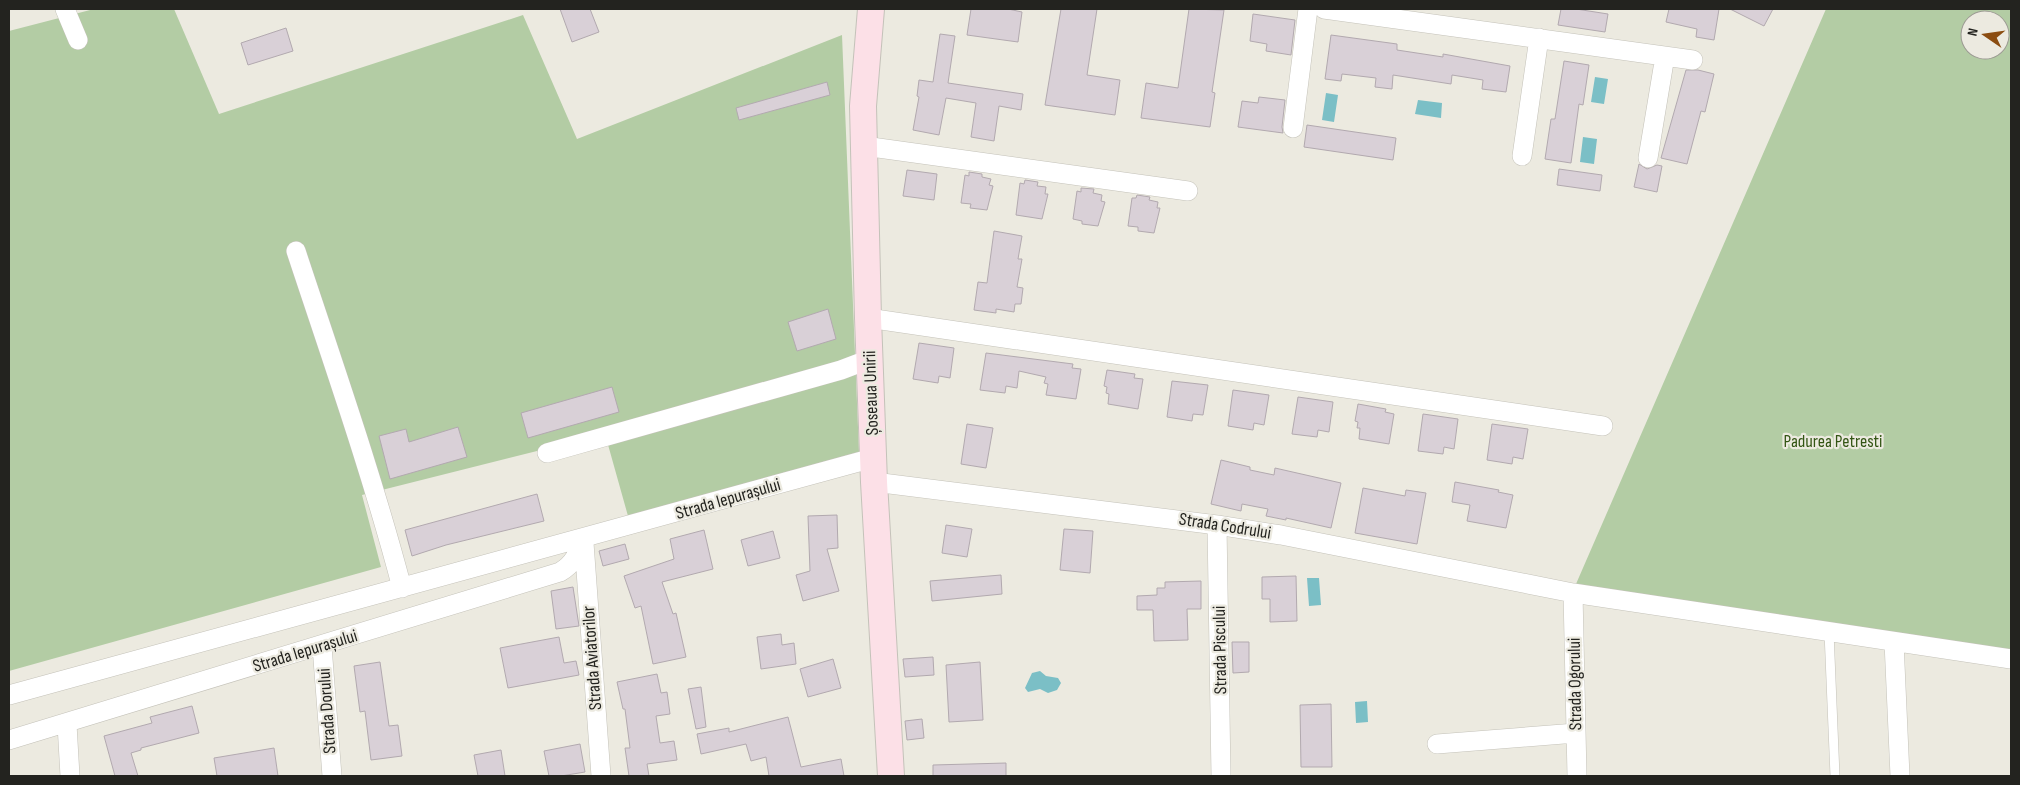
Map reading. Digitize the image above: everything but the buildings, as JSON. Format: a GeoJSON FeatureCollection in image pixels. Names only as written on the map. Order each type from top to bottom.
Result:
{"type":"FeatureCollection","features":[{"type":"Feature","properties":{"kind":"main road","name":"Șoseaua Unirii"},"geometry":{"type":"LineString","coordinates":[[871,9],[864,90],[868,318],[873,470],[891,776]]}},
{"type":"Feature","properties":{"kind":"street"},"geometry":{"type":"LineString","coordinates":[[65,9],[78,40]]}},
{"type":"Feature","properties":{"kind":"street"},"geometry":{"type":"LineString","coordinates":[[1293,128],[1308,9]]}},
{"type":"Feature","properties":{"kind":"street"},"geometry":{"type":"LineString","coordinates":[[1324,9],[1693,60]]}},
{"type":"Feature","properties":{"kind":"street"},"geometry":{"type":"LineString","coordinates":[[1522,156],[1539,38]]}},
{"type":"Feature","properties":{"kind":"street"},"geometry":{"type":"LineString","coordinates":[[1648,158],[1665,56]]}},
{"type":"Feature","properties":{"kind":"street"},"geometry":{"type":"LineString","coordinates":[[864,146],[1188,191]]}},
{"type":"Feature","properties":{"kind":"street"},"geometry":{"type":"LineString","coordinates":[[296,251],[362,451],[402,588]]}},
{"type":"Feature","properties":{"kind":"street"},"geometry":{"type":"LineString","coordinates":[[868,318],[1603,426]]}},
{"type":"Feature","properties":{"kind":"street"},"geometry":{"type":"LineString","coordinates":[[547,453],[841,370],[870,359]]}},
{"type":"Feature","properties":{"kind":"street","name":"Strada Iepurașului"},"geometry":{"type":"LineString","coordinates":[[9,694],[584,539],[873,470]]}},
{"type":"Feature","properties":{"kind":"street","name":"Strada Codrului"},"geometry":{"type":"LineString","coordinates":[[873,470],[1281,535],[1573,592],[2011,659]]}},
{"type":"Feature","properties":{"kind":"street","name":"Strada Piscului"},"geometry":{"type":"LineString","coordinates":[[1217,524],[1221,776]]}},
{"type":"Feature","properties":{"kind":"street","name":"Strada Iepurașului"},"geometry":{"type":"LineString","coordinates":[[9,740],[67,724],[560,572],[568,567],[576,558],[584,539]]}},
{"type":"Feature","properties":{"kind":"street","name":"Strada Aviatorilor"},"geometry":{"type":"LineString","coordinates":[[584,539],[601,776]]}},
{"type":"Feature","properties":{"kind":"street","name":"Strada Ogorului"},"geometry":{"type":"LineString","coordinates":[[1573,592],[1577,776]]}},
{"type":"Feature","properties":{"kind":"street"},"geometry":{"type":"LineString","coordinates":[[1894,642],[1900,776]]}},
{"type":"Feature","properties":{"kind":"street","name":"Strada Dorului"},"geometry":{"type":"LineString","coordinates":[[322,646],[332,776]]}},
{"type":"Feature","properties":{"kind":"street"},"geometry":{"type":"LineString","coordinates":[[67,724],[70,776]]}},
{"type":"Feature","properties":{"kind":"street"},"geometry":{"type":"LineString","coordinates":[[1437,744],[1576,733]]}},
{"type":"Feature","properties":{"kind":"lane"},"geometry":{"type":"LineString","coordinates":[[1829,632],[1836,776]]}},
{"type":"Feature","properties":{"kind":"green space"},"geometry":{"type":"Polygon","coordinates":[[[94,9],[174,9],[219,114],[523,15],[577,139],[842,35],[859,452],[628,516],[605,434],[362,495],[381,567],[9,671],[9,31],[94,9]]]}},
{"type":"Feature","properties":{"kind":"green space","name":"Padurea Petresti"},"geometry":{"type":"Polygon","coordinates":[[[1826,9],[2011,9],[2011,651],[1576,584],[1826,9]]]}},
{"type":"Feature","properties":{"kind":"water"},"geometry":{"type":"Polygon","coordinates":[[[1595,77],[1608,79],[1604,104],[1591,102],[1595,77]]]}},
{"type":"Feature","properties":{"kind":"water"},"geometry":{"type":"Polygon","coordinates":[[[1326,93],[1338,95],[1334,122],[1322,120],[1326,93]]]}},
{"type":"Feature","properties":{"kind":"water"},"geometry":{"type":"Polygon","coordinates":[[[1418,100],[1442,103],[1441,118],[1415,114],[1418,100]]]}},
{"type":"Feature","properties":{"kind":"water"},"geometry":{"type":"Polygon","coordinates":[[[1583,137],[1597,139],[1594,164],[1580,162],[1583,137]]]}},
{"type":"Feature","properties":{"kind":"water"},"geometry":{"type":"Polygon","coordinates":[[[1307,578],[1319,578],[1321,605],[1309,606],[1307,578]]]}},
{"type":"Feature","properties":{"kind":"water"},"geometry":{"type":"Polygon","coordinates":[[[1040,671],[1046,676],[1058,678],[1061,683],[1057,690],[1048,693],[1040,689],[1028,692],[1025,688],[1032,673],[1040,671]]]}},
{"type":"Feature","properties":{"kind":"water"},"geometry":{"type":"Polygon","coordinates":[[[1367,701],[1368,722],[1356,723],[1355,702],[1367,701]]]}}]}
